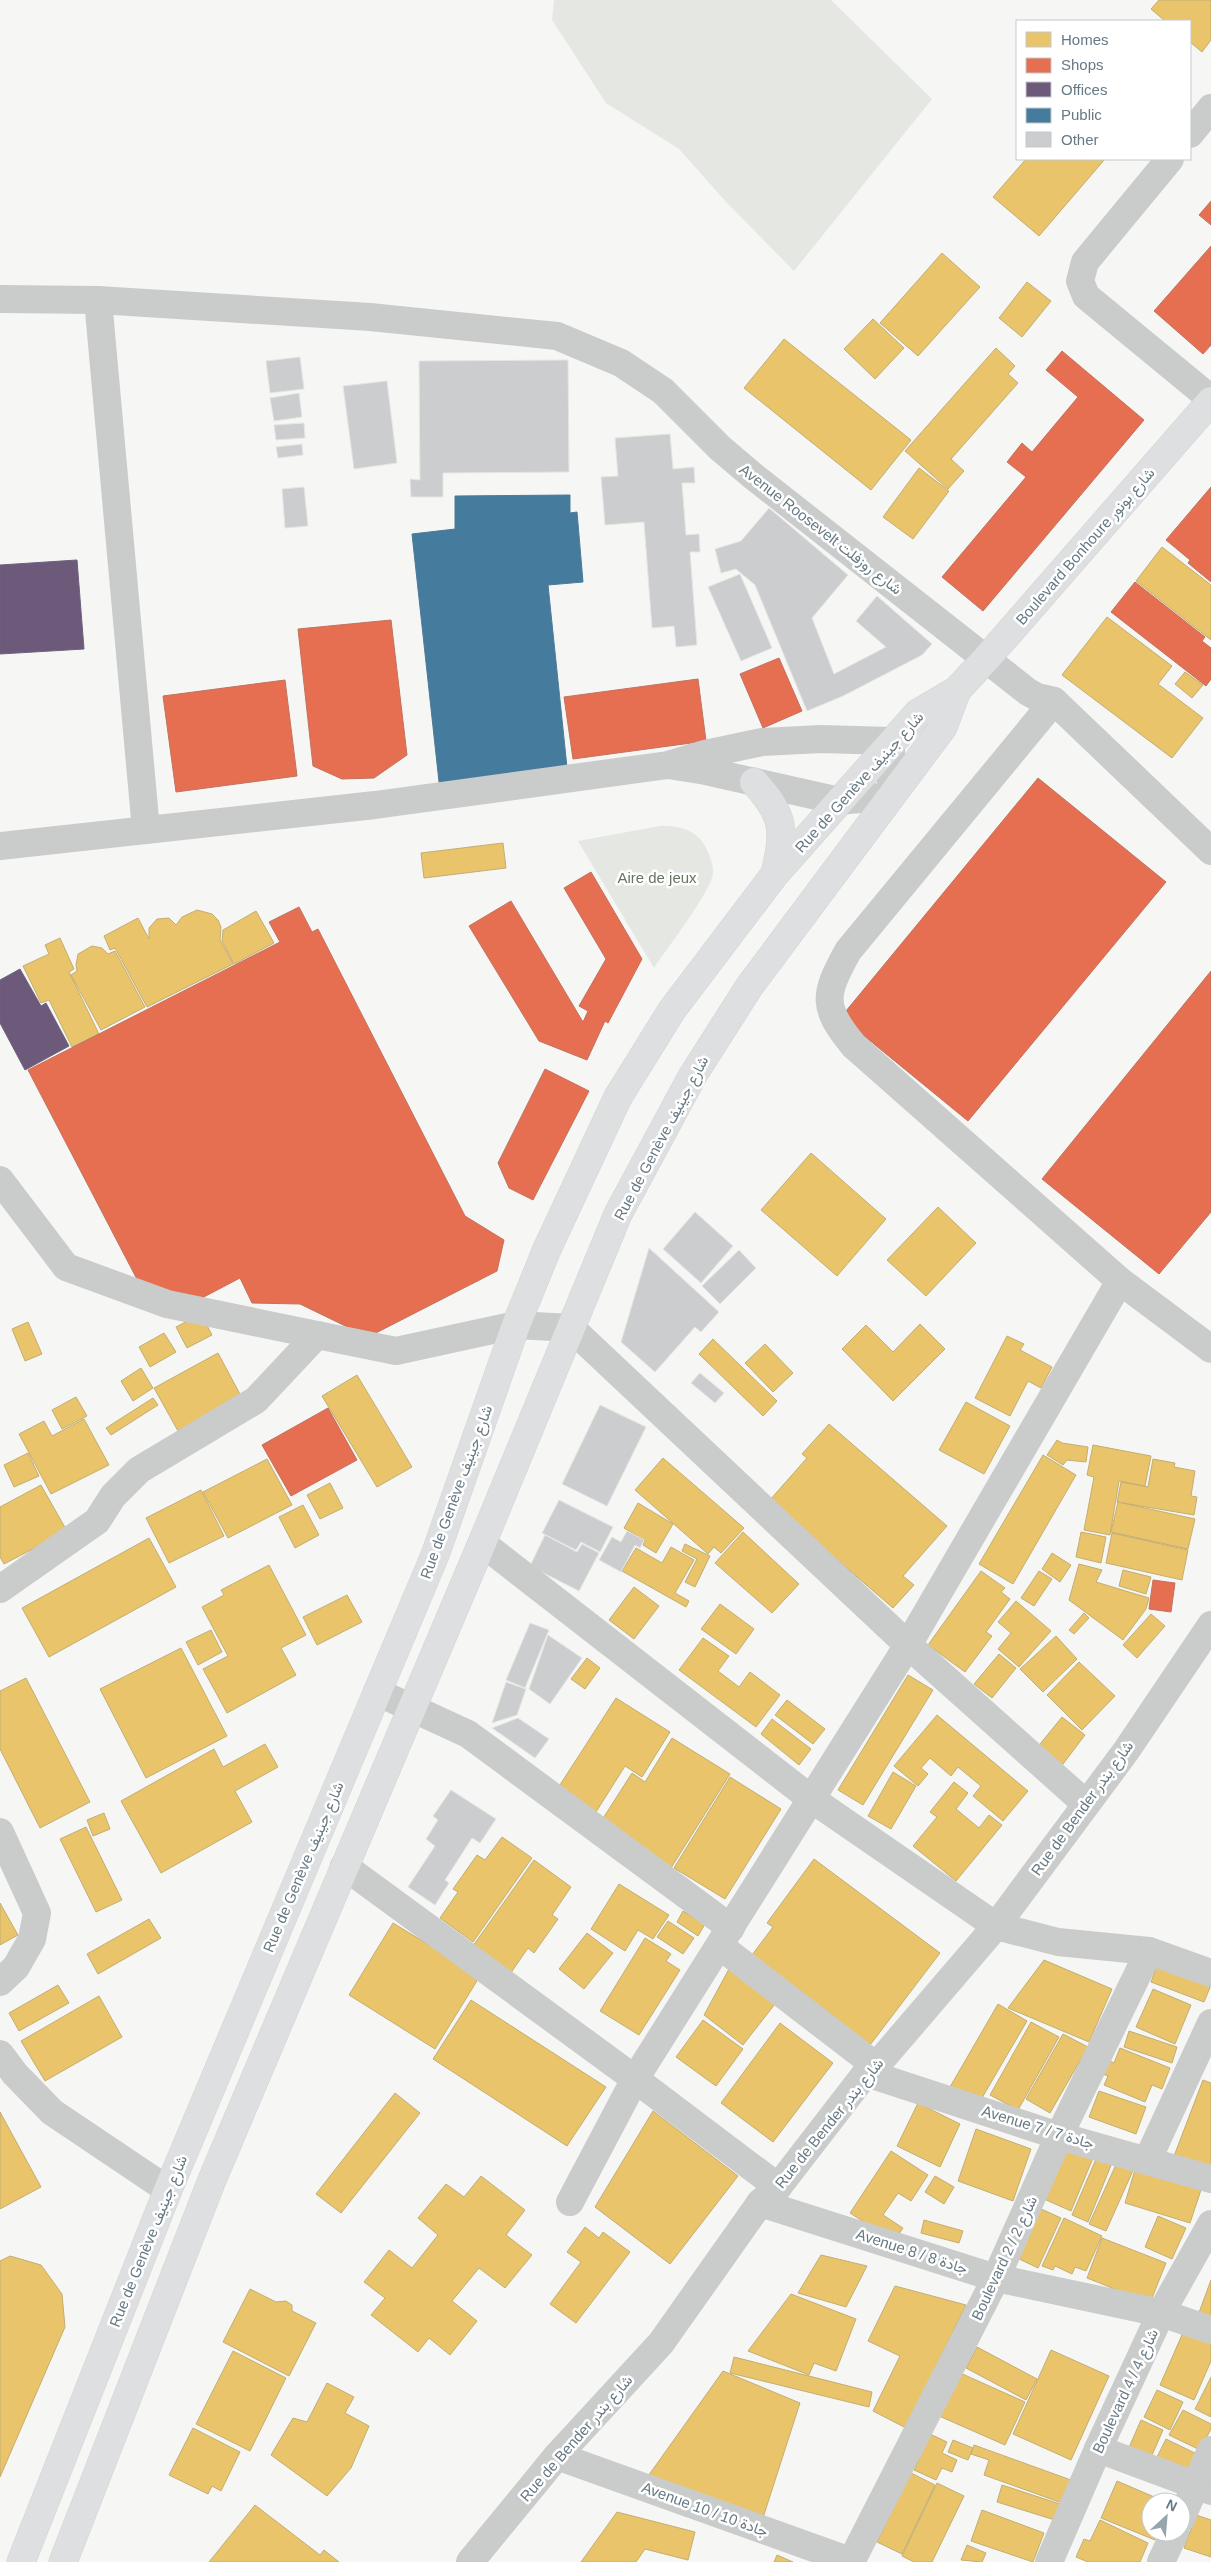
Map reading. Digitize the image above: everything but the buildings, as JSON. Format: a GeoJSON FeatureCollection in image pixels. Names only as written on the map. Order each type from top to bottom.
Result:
{"type":"FeatureCollection","features":[{"type":"Feature","properties":{"kind":"main road","name":"Boulevard Bonhoure شارع بونور"},"geometry":{"type":"LineString","coordinates":[[957,690],[1211,400]]}},
{"type":"Feature","properties":{"kind":"main road","name":"Rue de Genève شارع جينيف"},"geometry":{"type":"LineString","coordinates":[[20,2562],[168,2190],[434,1554],[516,1325],[547,1249],[618,1097],[672,1010],[775,874],[918,713],[957,690]]}},
{"type":"Feature","properties":{"kind":"main road","name":"Rue de Genève شارع جينيف"},"geometry":{"type":"LineString","coordinates":[[63,2562],[212,2180],[344,1866],[413,1708],[618,1214],[693,1074],[749,987],[944,727],[957,690]]}},
{"type":"Feature","properties":{"kind":"main road"},"geometry":{"type":"LineString","coordinates":[[754,782],[768,797],[779,818],[782,834],[775,874]]}},
{"type":"Feature","properties":{"kind":"street"},"geometry":{"type":"LineString","coordinates":[[1191,133],[1211,108]]}},
{"type":"Feature","properties":{"kind":"street"},"geometry":{"type":"LineString","coordinates":[[1169,160],[1085,262],[1080,281],[1086,296],[1211,400]]}},
{"type":"Feature","properties":{"kind":"street","name":"Avenue Roosevelt شارع روزفلت"},"geometry":{"type":"LineString","coordinates":[[0,299],[98,300],[370,316],[557,336],[621,363],[663,391],[720,448],[753,476],[1028,692],[1037,697],[1054,701]]}},
{"type":"Feature","properties":{"kind":"street"},"geometry":{"type":"LineString","coordinates":[[98,300],[146,830]]}},
{"type":"Feature","properties":{"kind":"street"},"geometry":{"type":"LineString","coordinates":[[1211,851],[1054,701],[853,944],[832,980],[828,1002],[837,1025],[854,1046],[1120,1281],[1211,1349]]}},
{"type":"Feature","properties":{"kind":"street"},"geometry":{"type":"LineString","coordinates":[[0,846],[375,805],[668,766],[705,754],[762,742],[821,739],[892,741],[892,796],[839,801],[706,771],[668,766]]}},
{"type":"Feature","properties":{"kind":"street"},"geometry":{"type":"LineString","coordinates":[[0,1180],[66,1267],[167,1304],[396,1351],[516,1325],[571,1328],[908,1645],[1084,1803]]}},
{"type":"Feature","properties":{"kind":"street"},"geometry":{"type":"LineString","coordinates":[[570,2202],[635,2079],[908,1645],[1120,1281]]}},
{"type":"Feature","properties":{"kind":"street"},"geometry":{"type":"LineString","coordinates":[[0,1589],[97,1521],[113,1496],[139,1470],[256,1400],[317,1335]]}},
{"type":"Feature","properties":{"kind":"street"},"geometry":{"type":"LineString","coordinates":[[482,1543],[810,1798],[996,1926],[1058,1942],[1149,1951],[1211,1973]]}},
{"type":"Feature","properties":{"kind":"street","name":"Rue de Bender شارع بندر"},"geometry":{"type":"LineString","coordinates":[[470,2562],[557,2456],[661,2343],[769,2195],[871,2069],[996,1926],[1084,1803],[1126,1751],[1211,1625]]}},
{"type":"Feature","properties":{"kind":"street","name":"Avenue 7 / جادة 7"},"geometry":{"type":"LineString","coordinates":[[377,1692],[468,1734],[726,1937],[871,2069],[1059,2136],[1148,2159],[1211,2179]]}},
{"type":"Feature","properties":{"kind":"street"},"geometry":{"type":"LineString","coordinates":[[0,1832],[37,1913],[32,1939],[16,1967],[0,1982]]}},
{"type":"Feature","properties":{"kind":"street","name":"Avenue 8 / جادة 8"},"geometry":{"type":"LineString","coordinates":[[344,1866],[635,2079],[769,2195],[996,2278],[1161,2313],[1211,2330]]}},
{"type":"Feature","properties":{"kind":"street","name":"Boulevard 2 / شارع 2"},"geometry":{"type":"LineString","coordinates":[[852,2562],[996,2278],[1059,2136],[1149,1951]]}},
{"type":"Feature","properties":{"kind":"street"},"geometry":{"type":"LineString","coordinates":[[1148,2159],[1211,2023]]}},
{"type":"Feature","properties":{"kind":"street"},"geometry":{"type":"LineString","coordinates":[[0,2054],[15,2074],[52,2112],[168,2190]]}},
{"type":"Feature","properties":{"kind":"street","name":"Boulevard 4 / شارع 4"},"geometry":{"type":"LineString","coordinates":[[1049,2562],[1098,2449],[1161,2313],[1211,2224]]}},
{"type":"Feature","properties":{"kind":"street"},"geometry":{"type":"LineString","coordinates":[[1098,2449],[1204,2489]]}},
{"type":"Feature","properties":{"kind":"street"},"geometry":{"type":"LineString","coordinates":[[1191,2506],[1204,2489],[1211,2450]]}},
{"type":"Feature","properties":{"kind":"street","name":"Avenue 10 / جادة 10"},"geometry":{"type":"LineString","coordinates":[[557,2456],[852,2562]]}},
{"type":"Feature","properties":{"kind":"street"},"geometry":{"type":"LineString","coordinates":[[1161,2562],[1170,2542]]}},
{"type":"Feature","properties":{"kind":"green space"},"geometry":{"type":"Polygon","coordinates":[[[554,0],[831,0],[932,99],[794,271],[727,203],[679,149],[606,103],[552,20],[554,0]]]}},
{"type":"Feature","properties":{"kind":"green space","name":"Aire de jeux"},"geometry":{"type":"Polygon","coordinates":[[[660,826],[684,829],[700,839],[710,858],[713,873],[711,881],[697,906],[654,968],[578,841],[660,826]]]}}]}
